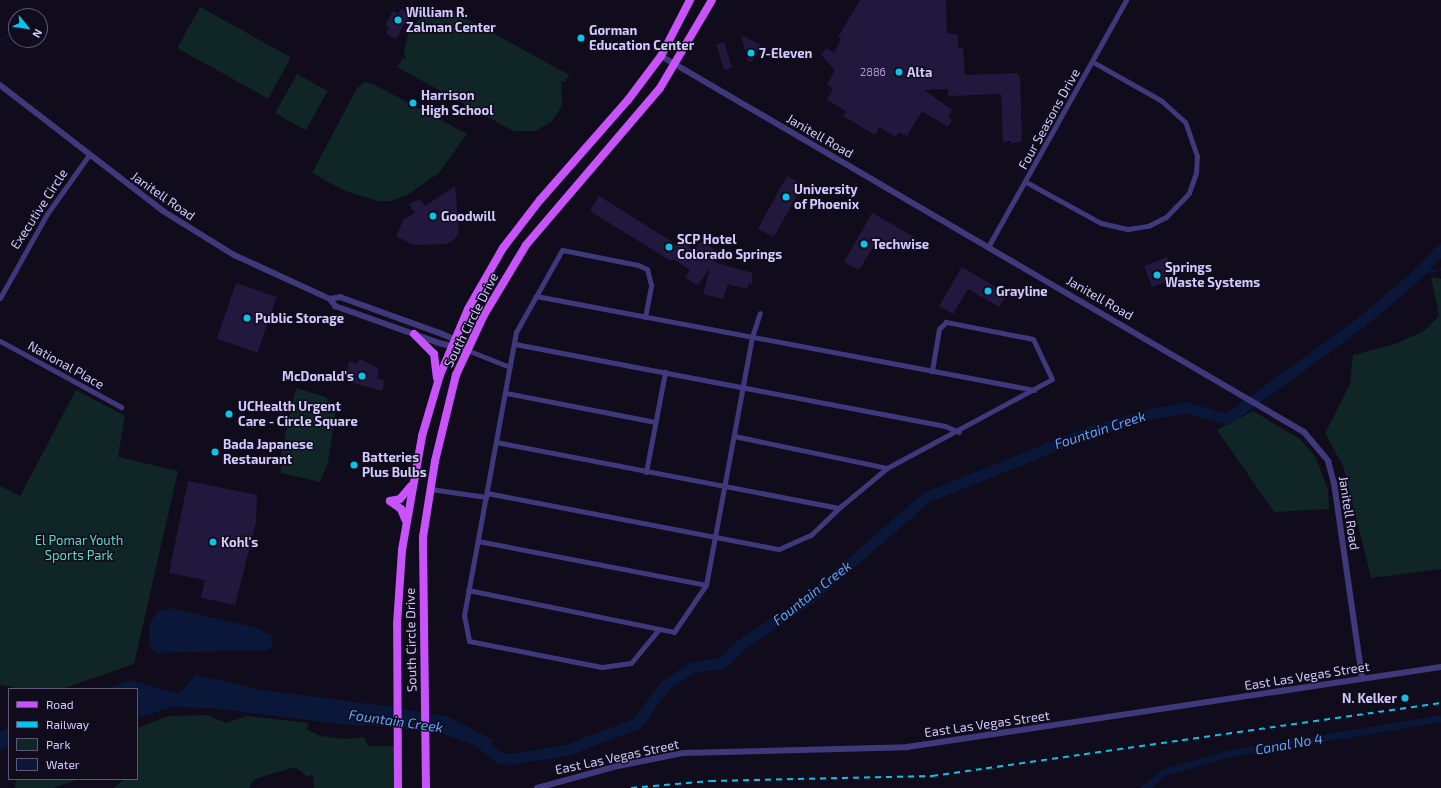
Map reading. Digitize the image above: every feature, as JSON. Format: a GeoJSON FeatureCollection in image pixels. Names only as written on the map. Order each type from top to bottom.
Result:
{"type":"FeatureCollection","features":[{"type":"Feature","properties":{"kind":"main road","name":"South Circle Drive"},"geometry":{"type":"LineString","coordinates":[[398,788],[398,593],[405,527],[412,484],[437,382],[454,339],[480,285],[516,228],[607,126],[661,56],[690,0]]}},
{"type":"Feature","properties":{"kind":"main road","name":"South Circle Drive"},"geometry":{"type":"LineString","coordinates":[[426,788],[422,566],[430,489],[454,382],[467,350],[501,285],[537,230],[651,100],[675,64],[712,0]]}},
{"type":"Feature","properties":{"kind":"main road"},"geometry":{"type":"LineString","coordinates":[[414,334],[434,354],[437,382]]}},
{"type":"Feature","properties":{"kind":"main road"},"geometry":{"type":"LineString","coordinates":[[405,527],[401,509],[390,501],[400,499],[412,484]]}},
{"type":"Feature","properties":{"kind":"street","name":"Four Seasons Drive"},"geometry":{"type":"LineString","coordinates":[[988,247],[1026,182],[1126,0]]}},
{"type":"Feature","properties":{"kind":"street","name":"Janitell Road"},"geometry":{"type":"LineString","coordinates":[[661,56],[1294,424],[1322,452],[1334,483],[1362,678]]}},
{"type":"Feature","properties":{"kind":"street"},"geometry":{"type":"LineString","coordinates":[[1026,182],[1101,223],[1117,228],[1138,228],[1157,222],[1173,213],[1189,193],[1196,173],[1197,156],[1185,122],[1162,101],[1093,62]]}},
{"type":"Feature","properties":{"kind":"street","name":"Janitell Road"},"geometry":{"type":"LineString","coordinates":[[0,85],[163,212],[211,241],[262,269],[330,299],[335,306],[451,347],[467,350],[510,367]]}},
{"type":"Feature","properties":{"kind":"street","name":"Executive Circle"},"geometry":{"type":"LineString","coordinates":[[0,298],[47,214],[89,155]]}},
{"type":"Feature","properties":{"kind":"street"},"geometry":{"type":"LineString","coordinates":[[645,317],[651,285],[647,269],[638,265],[562,250],[519,326],[464,615],[469,641],[610,666],[634,661],[660,629]]}},
{"type":"Feature","properties":{"kind":"street"},"geometry":{"type":"LineString","coordinates":[[536,296],[1034,390]]}},
{"type":"Feature","properties":{"kind":"street","name":"Janitell Road"},"geometry":{"type":"LineString","coordinates":[[330,299],[340,297],[454,339],[467,350]]}},
{"type":"Feature","properties":{"kind":"street"},"geometry":{"type":"LineString","coordinates":[[468,590],[674,632],[706,585],[716,537],[742,387],[752,337],[760,313]]}},
{"type":"Feature","properties":{"kind":"street"},"geometry":{"type":"LineString","coordinates":[[430,489],[487,495],[716,537],[786,548],[816,532],[840,508],[887,468],[959,432],[1052,379],[1036,340],[946,322],[939,329],[932,371]]}},
{"type":"Feature","properties":{"kind":"street","name":"National Place"},"geometry":{"type":"LineString","coordinates":[[0,341],[121,406]]}},
{"type":"Feature","properties":{"kind":"street"},"geometry":{"type":"LineString","coordinates":[[515,344],[938,425],[959,432]]}},
{"type":"Feature","properties":{"kind":"street"},"geometry":{"type":"LineString","coordinates":[[646,472],[665,372]]}},
{"type":"Feature","properties":{"kind":"street"},"geometry":{"type":"LineString","coordinates":[[506,394],[656,422]]}},
{"type":"Feature","properties":{"kind":"street"},"geometry":{"type":"LineString","coordinates":[[734,436],[887,468]]}},
{"type":"Feature","properties":{"kind":"street"},"geometry":{"type":"LineString","coordinates":[[496,442],[840,508]]}},
{"type":"Feature","properties":{"kind":"street"},"geometry":{"type":"LineString","coordinates":[[478,541],[706,585]]}},
{"type":"Feature","properties":{"kind":"street","name":"East Las Vegas Street"},"geometry":{"type":"LineString","coordinates":[[537,788],[618,766],[683,753],[907,747],[1441,667]]}},
{"type":"Feature","properties":{"kind":"green space"},"geometry":{"type":"Polygon","coordinates":[[[200,7],[291,57],[268,99],[177,48],[200,7]]]}},
{"type":"Feature","properties":{"kind":"green space"},"geometry":{"type":"Polygon","coordinates":[[[446,10],[455,12],[569,75],[565,82],[561,81],[562,106],[552,121],[536,131],[513,131],[397,67],[403,58],[406,59],[404,50],[410,27],[427,13],[446,10]]]}},
{"type":"Feature","properties":{"kind":"green space"},"geometry":{"type":"Polygon","coordinates":[[[297,74],[328,91],[306,130],[275,113],[297,74]]]}},
{"type":"Feature","properties":{"kind":"green space"},"geometry":{"type":"Polygon","coordinates":[[[365,82],[375,85],[467,134],[439,173],[409,194],[391,201],[378,201],[345,191],[312,173],[357,88],[365,82]]]}},
{"type":"Feature","properties":{"kind":"green space"},"geometry":{"type":"Polygon","coordinates":[[[1431,277],[1441,279],[1441,569],[1371,578],[1344,468],[1325,433],[1350,384],[1353,355],[1395,344],[1424,331],[1439,316],[1431,277]]]}},
{"type":"Feature","properties":{"kind":"green space"},"geometry":{"type":"Polygon","coordinates":[[[296,388],[326,397],[336,411],[328,462],[320,482],[281,473],[281,454],[296,388]]]}},
{"type":"Feature","properties":{"kind":"green space","name":"El Pomar Youth Sports Park"},"geometry":{"type":"Polygon","coordinates":[[[76,390],[125,416],[118,457],[178,471],[134,664],[65,688],[16,688],[0,685],[0,486],[20,496],[76,390]]]}},
{"type":"Feature","properties":{"kind":"green space"},"geometry":{"type":"Polygon","coordinates":[[[1253,411],[1300,439],[1316,458],[1328,490],[1329,509],[1274,512],[1217,430],[1253,411]]]}},
{"type":"Feature","properties":{"kind":"green space"},"geometry":{"type":"Polygon","coordinates":[[[207,715],[226,723],[247,716],[309,723],[306,729],[320,736],[345,739],[364,737],[368,746],[397,746],[400,788],[314,788],[313,775],[307,776],[295,767],[253,780],[249,788],[114,788],[123,780],[138,780],[138,728],[168,716],[207,715]]]}},
{"type":"Feature","properties":{"kind":"green space"},"geometry":{"type":"Polygon","coordinates":[[[16,780],[76,780],[53,788],[15,788],[16,780]]]}},
{"type":"Feature","properties":{"kind":"water"},"geometry":{"type":"Polygon","coordinates":[[[170,608],[254,627],[271,635],[273,644],[268,650],[157,653],[149,645],[149,623],[159,611],[170,608]]]}},
{"type":"Feature","properties":{"kind":"water"},"geometry":{"type":"Polygon","coordinates":[[[196,675],[262,690],[393,707],[449,717],[493,740],[484,756],[484,749],[444,734],[393,727],[347,725],[213,708],[171,707],[138,718],[138,688],[110,688],[130,680],[179,694],[196,675]]]}},
{"type":"Feature","properties":{"kind":"water"},"geometry":{"type":"Polygon","coordinates":[[[8,728],[8,747],[0,750],[0,732],[8,728]]]}},
{"type":"Feature","properties":{"kind":"building","name":"Alta"},"geometry":{"type":"Polygon","coordinates":[[[860,0],[946,0],[947,33],[958,35],[958,48],[963,47],[965,75],[1017,73],[1020,77],[1022,141],[1011,144],[1011,141],[1003,142],[1001,94],[948,96],[948,89],[924,90],[952,110],[948,118],[952,120],[948,127],[922,111],[907,136],[899,132],[896,137],[879,127],[875,135],[843,116],[846,111],[827,100],[833,89],[827,84],[835,70],[821,55],[826,48],[834,53],[841,39],[838,37],[860,0]]]}},
{"type":"Feature","properties":{"kind":"building","name":"William R. Zalman Center"},"geometry":{"type":"Polygon","coordinates":[[[401,9],[410,14],[396,39],[386,34],[389,27],[385,25],[393,11],[398,14],[401,9]]]}},
{"type":"Feature","properties":{"kind":"building","name":"7-Eleven"},"geometry":{"type":"Polygon","coordinates":[[[741,35],[761,45],[752,61],[748,62],[741,35]]]}},
{"type":"Feature","properties":{"kind":"building"},"geometry":{"type":"Polygon","coordinates":[[[724,42],[732,68],[724,70],[716,44],[724,42]]]}},
{"type":"Feature","properties":{"kind":"building","name":"University of Phoenix"},"geometry":{"type":"Polygon","coordinates":[[[787,176],[803,185],[774,237],[758,228],[787,176]]]}},
{"type":"Feature","properties":{"kind":"building","name":"Goodwill"},"geometry":{"type":"Polygon","coordinates":[[[455,186],[459,232],[455,239],[446,244],[413,245],[396,236],[404,219],[415,213],[409,204],[420,199],[425,206],[455,186]]]}},
{"type":"Feature","properties":{"kind":"building","name":"SCP Hotel Colorado Springs"},"geometry":{"type":"Polygon","coordinates":[[[599,196],[677,245],[680,240],[694,250],[701,241],[715,250],[712,258],[716,259],[714,262],[752,273],[752,284],[749,283],[747,289],[728,284],[723,299],[703,294],[710,268],[698,285],[685,278],[690,270],[675,260],[669,260],[590,211],[599,196]]]}},
{"type":"Feature","properties":{"kind":"building","name":"Techwise"},"geometry":{"type":"Polygon","coordinates":[[[872,213],[913,236],[904,252],[879,237],[859,270],[844,262],[872,213]]]}},
{"type":"Feature","properties":{"kind":"building","name":"Springs Waste Systems"},"geometry":{"type":"Polygon","coordinates":[[[1167,257],[1170,267],[1165,270],[1169,281],[1152,287],[1144,266],[1167,257]]]}},
{"type":"Feature","properties":{"kind":"building","name":"Grayline"},"geometry":{"type":"Polygon","coordinates":[[[962,267],[1007,294],[999,307],[968,289],[953,314],[939,306],[962,267]]]}},
{"type":"Feature","properties":{"kind":"building","name":"Public Storage"},"geometry":{"type":"Polygon","coordinates":[[[236,283],[277,297],[257,353],[217,339],[236,283]]]}},
{"type":"Feature","properties":{"kind":"building","name":"McDonald's"},"geometry":{"type":"Polygon","coordinates":[[[359,359],[379,368],[377,378],[385,381],[382,391],[346,381],[349,361],[357,364],[359,359]]]}},
{"type":"Feature","properties":{"kind":"building","name":"Kohl's"},"geometry":{"type":"Polygon","coordinates":[[[188,481],[257,495],[256,522],[235,605],[201,598],[205,580],[169,573],[188,481]]]}},
{"type":"Feature","properties":{"kind":"waterway"},"geometry":{"type":"LineString","coordinates":[[0,41],[8,36]]}},
{"type":"Feature","properties":{"kind":"waterway","name":"Fountain Creek"},"geometry":{"type":"LineString","coordinates":[[477,740],[500,758],[512,759],[566,750],[637,723],[664,686],[692,667],[722,663],[742,644],[810,598],[926,497],[1091,431],[1150,414],[1185,407],[1227,419],[1361,322],[1416,275],[1441,249]]}},
{"type":"Feature","properties":{"kind":"waterway"},"geometry":{"type":"LineString","coordinates":[[1416,275],[1441,269]]}},
{"type":"Feature","properties":{"kind":"waterway","name":"Canal No 4"},"geometry":{"type":"LineString","coordinates":[[1144,788],[1164,772],[1227,754],[1441,718]]}},
{"type":"Feature","properties":{"kind":"railway"},"geometry":{"type":"LineString","coordinates":[[631,788],[710,781],[932,776],[1441,703]]}},
{"type":"Feature","properties":{"kind":"place","name":"William R. Zalman Center"},"geometry":{"type":"Point","coordinates":[398,20]}},
{"type":"Feature","properties":{"kind":"place","name":"Gorman Education Center"},"geometry":{"type":"Point","coordinates":[581,38]}},
{"type":"Feature","properties":{"kind":"place","name":"7-Eleven"},"geometry":{"type":"Point","coordinates":[751,53]}},
{"type":"Feature","properties":{"kind":"place","name":"Alta"},"geometry":{"type":"Point","coordinates":[899,72]}},
{"type":"Feature","properties":{"kind":"place","name":"Harrison High School"},"geometry":{"type":"Point","coordinates":[413,103]}},
{"type":"Feature","properties":{"kind":"place","name":"University of Phoenix"},"geometry":{"type":"Point","coordinates":[786,197]}},
{"type":"Feature","properties":{"kind":"place","name":"Goodwill"},"geometry":{"type":"Point","coordinates":[433,216]}},
{"type":"Feature","properties":{"kind":"place","name":"Techwise"},"geometry":{"type":"Point","coordinates":[864,244]}},
{"type":"Feature","properties":{"kind":"place","name":"SCP Hotel Colorado Springs"},"geometry":{"type":"Point","coordinates":[669,247]}},
{"type":"Feature","properties":{"kind":"place","name":"Springs Waste Systems"},"geometry":{"type":"Point","coordinates":[1157,275]}},
{"type":"Feature","properties":{"kind":"place","name":"Grayline"},"geometry":{"type":"Point","coordinates":[988,291]}},
{"type":"Feature","properties":{"kind":"place","name":"Public Storage"},"geometry":{"type":"Point","coordinates":[247,318]}},
{"type":"Feature","properties":{"kind":"place","name":"McDonald's"},"geometry":{"type":"Point","coordinates":[362,376]}},
{"type":"Feature","properties":{"kind":"place","name":"UCHealth Urgent Care - Circle Square"},"geometry":{"type":"Point","coordinates":[229,414]}},
{"type":"Feature","properties":{"kind":"place","name":"Bada Japanese Restaurant"},"geometry":{"type":"Point","coordinates":[215,452]}},
{"type":"Feature","properties":{"kind":"place","name":"Batteries Plus Bulbs"},"geometry":{"type":"Point","coordinates":[354,465]}},
{"type":"Feature","properties":{"kind":"place","name":"Kohl's"},"geometry":{"type":"Point","coordinates":[213,542]}},
{"type":"Feature","properties":{"kind":"place","name":"N. Kelker"},"geometry":{"type":"Point","coordinates":[1405,698]}}]}
